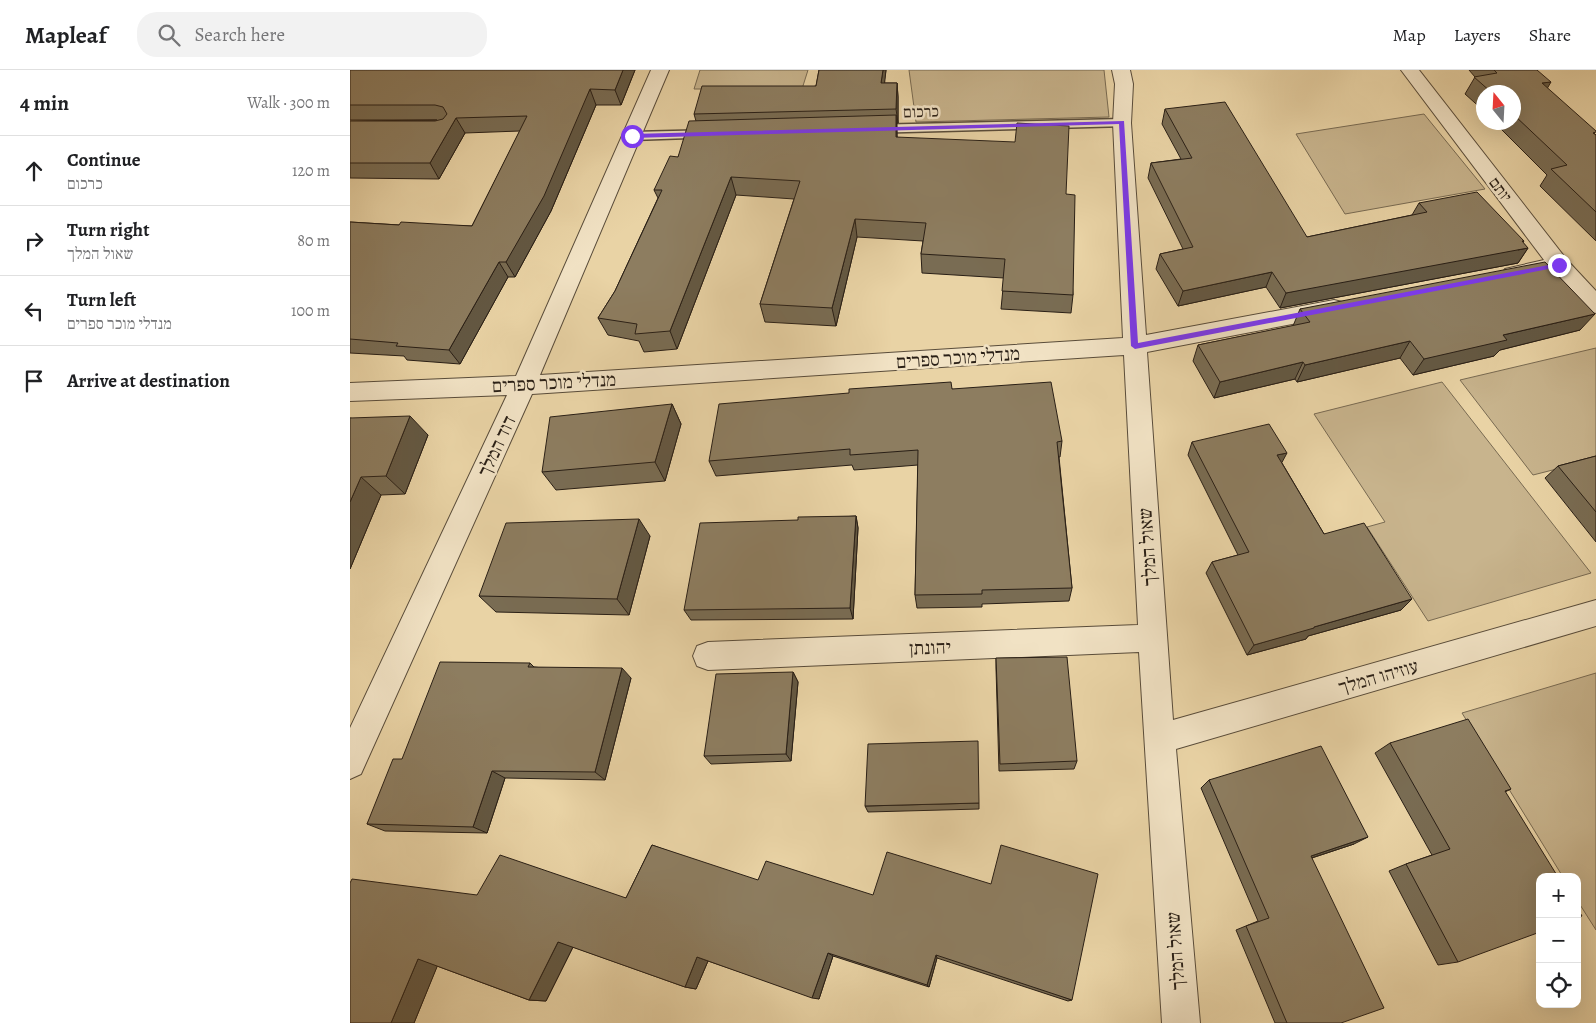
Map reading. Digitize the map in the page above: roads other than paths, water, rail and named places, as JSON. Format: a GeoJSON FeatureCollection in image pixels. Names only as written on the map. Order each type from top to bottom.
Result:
{"type":"FeatureCollection","features":[{"type":"Feature","properties":{"kind":"street","name":"דוד המלך"},"geometry":{"type":"LineString","coordinates":[[350,763],[524,385],[660,70]]}},
{"type":"Feature","properties":{"kind":"street","name":"שאול המלך"},"geometry":{"type":"LineString","coordinates":[[1123,70],[1122,122],[1135,346],[1159,739],[1181,1023]]}},
{"type":"Feature","properties":{"kind":"street","name":"יותם"},"geometry":{"type":"LineString","coordinates":[[1410,70],[1559,265],[1596,305]]}},
{"type":"Feature","properties":{"kind":"street"},"geometry":{"type":"LineString","coordinates":[[1491,278],[1559,265]]}},
{"type":"Feature","properties":{"kind":"street","name":"מנדלי מוכר ספרים"},"geometry":{"type":"LineString","coordinates":[[350,392],[524,385],[1135,346],[1356,304]]}},
{"type":"Feature","properties":{"kind":"street","name":"עוזיהו המלך"},"geometry":{"type":"LineString","coordinates":[[1159,739],[1596,612]]}},
{"type":"Feature","properties":{"kind":"street","name":"יהונתן"},"geometry":{"type":"LineString","coordinates":[[708,656],[1153,638]]}},
{"type":"Feature","properties":{"kind":"lane","name":"כרכום"},"geometry":{"type":"LineString","coordinates":[[857,130],[1122,122]]}},
{"type":"Feature","properties":{"kind":"lane"},"geometry":{"type":"LineString","coordinates":[[632,136],[730,133]]}}]}
